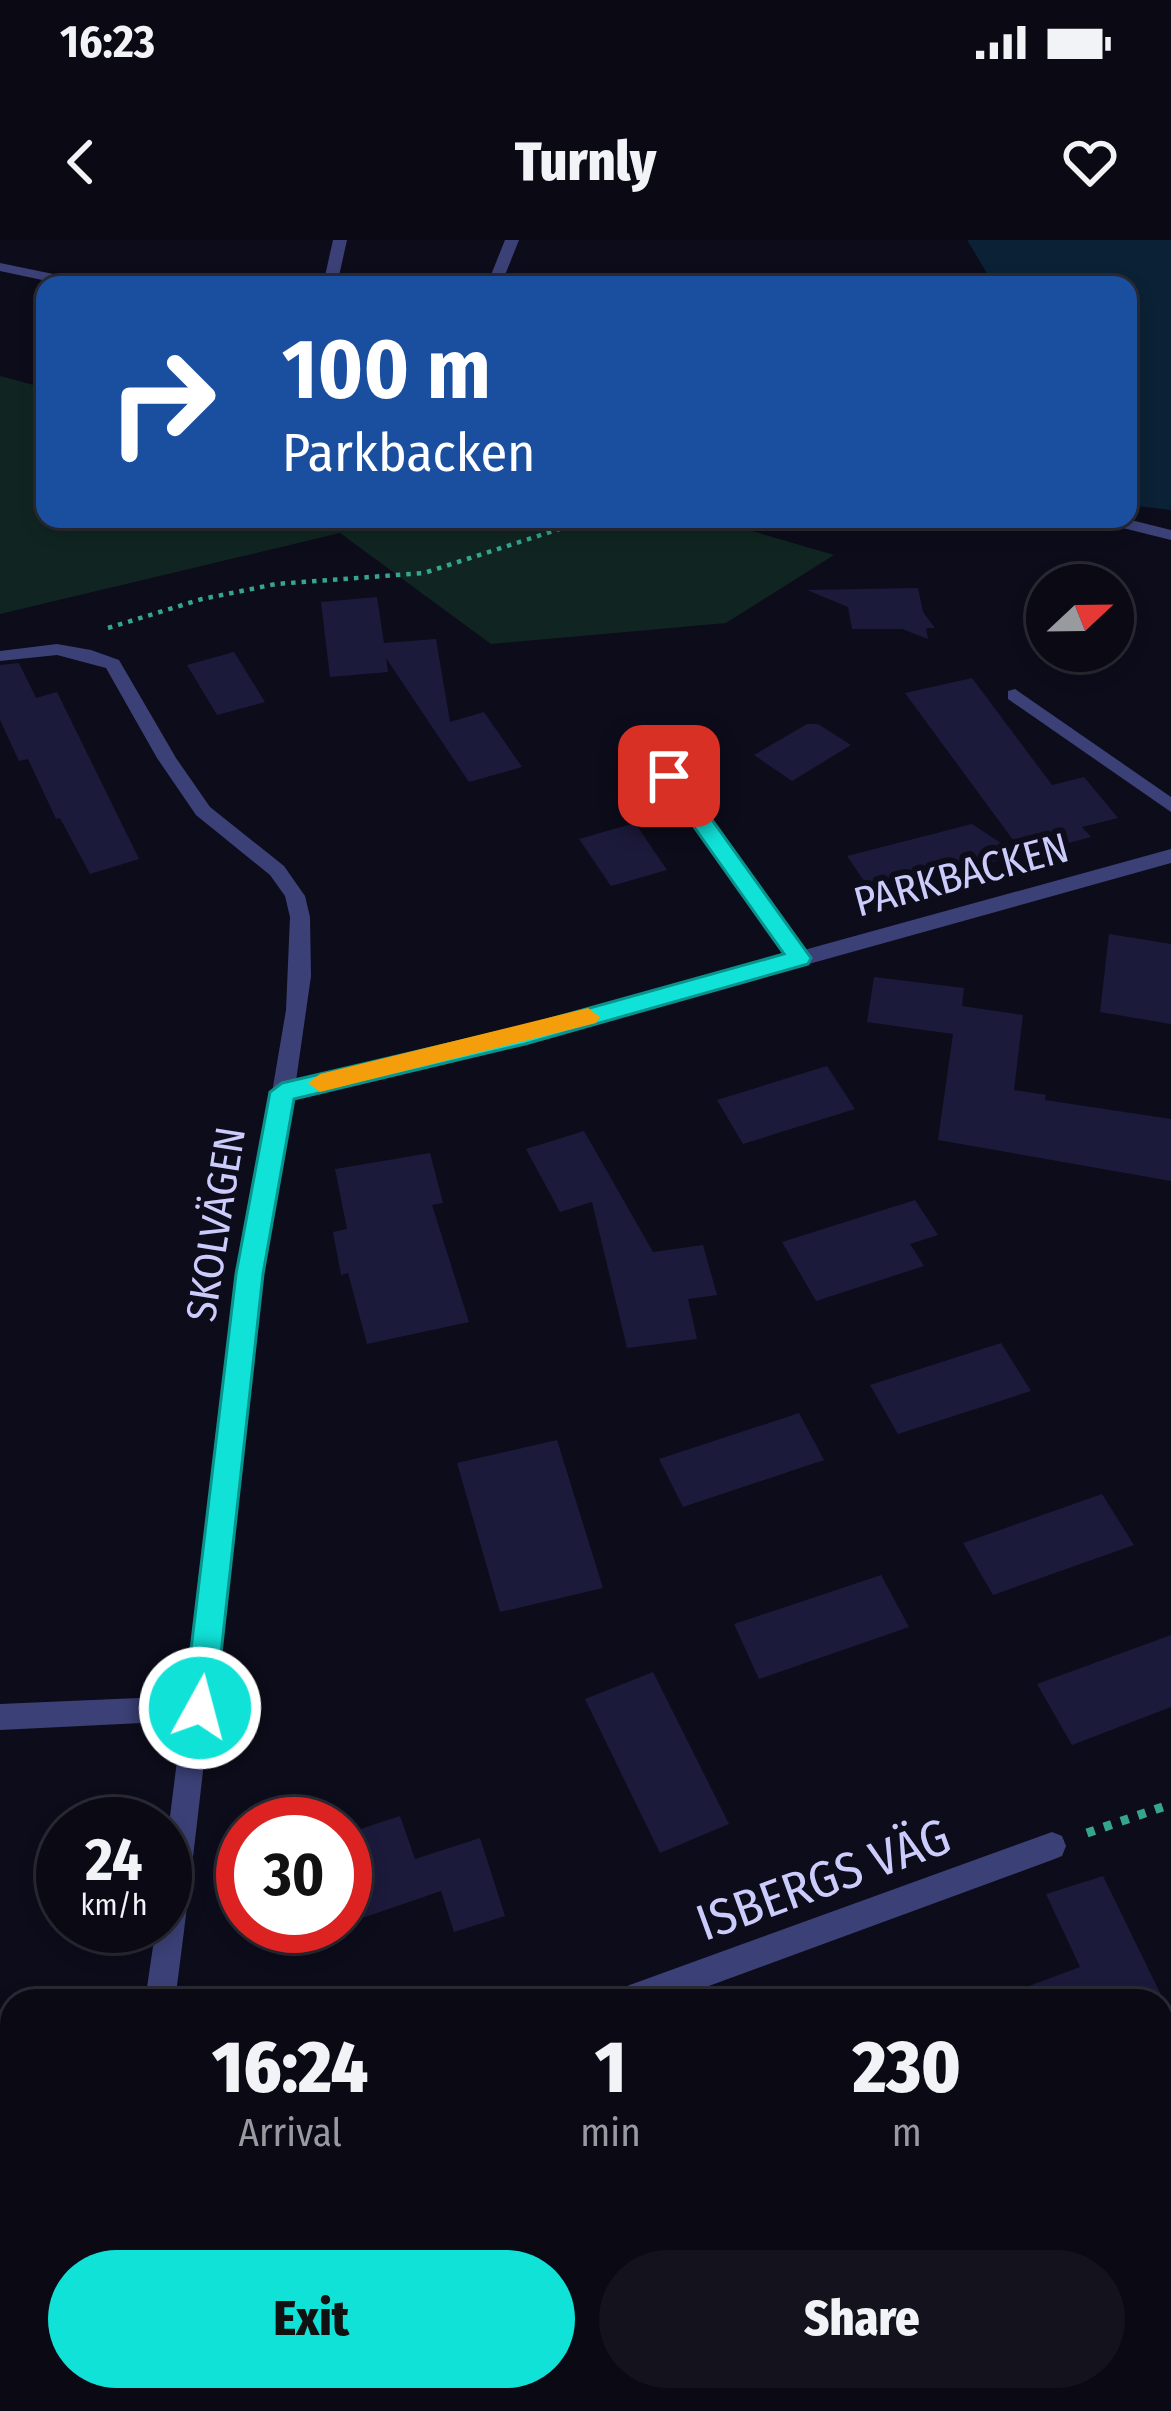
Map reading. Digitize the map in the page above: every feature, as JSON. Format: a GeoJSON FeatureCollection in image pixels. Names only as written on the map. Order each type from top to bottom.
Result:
{"type":"FeatureCollection","features":[{"type":"Feature","properties":{"kind":"street"},"geometry":{"type":"LineString","coordinates":[[332,276],[340,240]]}},
{"type":"Feature","properties":{"kind":"street"},"geometry":{"type":"LineString","coordinates":[[498,276],[512,240]]}},
{"type":"Feature","properties":{"kind":"street"},"geometry":{"type":"LineString","coordinates":[[0,267],[44,276]]}},
{"type":"Feature","properties":{"kind":"street"},"geometry":{"type":"LineString","coordinates":[[1137,526],[1171,535]]}},
{"type":"Feature","properties":{"kind":"street"},"geometry":{"type":"LineString","coordinates":[[0,656],[49,646]]}},
{"type":"Feature","properties":{"kind":"street","name":"SKOLVÄGEN"},"geometry":{"type":"LineString","coordinates":[[49,646],[93,654],[113,664],[206,815],[285,879],[296,897],[303,945],[249,1274],[200,1708],[162,1989]]}},
{"type":"Feature","properties":{"kind":"street"},"geometry":{"type":"LineString","coordinates":[[1015,695],[1171,806]]}},
{"type":"Feature","properties":{"kind":"street"},"geometry":{"type":"LineString","coordinates":[[669,776],[799,958]]}},
{"type":"Feature","properties":{"kind":"street","name":"PARKBACKEN"},"geometry":{"type":"LineString","coordinates":[[282,1092],[525,1035],[1171,856]]}},
{"type":"Feature","properties":{"kind":"street"},"geometry":{"type":"LineString","coordinates":[[0,1717],[200,1708]]}},
{"type":"Feature","properties":{"kind":"street","name":"ISBERGS VÄG"},"geometry":{"type":"LineString","coordinates":[[660,1989],[1052,1846]]}},
{"type":"Feature","properties":{"kind":"path"},"geometry":{"type":"LineString","coordinates":[[49,646],[202,599],[276,584],[424,573],[562,528]]}},
{"type":"Feature","properties":{"kind":"path"},"geometry":{"type":"LineString","coordinates":[[1052,1846],[1160,1804],[1171,1804]]}},
{"type":"Feature","properties":{"kind":"green space"},"geometry":{"type":"Polygon","coordinates":[[[0,376],[36,386],[36,528],[742,528],[834,555],[726,623],[491,644],[340,533],[0,614],[0,376]]]}},
{"type":"Feature","properties":{"kind":"water"},"geometry":{"type":"Polygon","coordinates":[[[967,240],[1171,240],[1171,510],[1137,506],[1137,276],[989,276],[967,240]]]}},
{"type":"Feature","properties":{"kind":"building"},"geometry":{"type":"Polygon","coordinates":[[[918,588],[923,612],[935,628],[926,628],[928,639],[902,629],[852,629],[848,607],[807,590],[918,588]]]}},
{"type":"Feature","properties":{"kind":"building"},"geometry":{"type":"Polygon","coordinates":[[[377,597],[384,643],[436,639],[450,722],[484,712],[522,767],[469,782],[386,658],[388,672],[330,677],[321,602],[377,597]]]}},
{"type":"Feature","properties":{"kind":"building"},"geometry":{"type":"Polygon","coordinates":[[[234,652],[265,702],[217,715],[187,665],[234,652]]]}},
{"type":"Feature","properties":{"kind":"building"},"geometry":{"type":"Polygon","coordinates":[[[19,663],[36,698],[57,692],[139,859],[90,874],[60,818],[56,819],[28,759],[19,761],[0,720],[0,665],[19,663]]]}},
{"type":"Feature","properties":{"kind":"building"},"geometry":{"type":"Polygon","coordinates":[[[972,678],[1052,785],[1084,777],[1118,818],[1082,827],[1091,837],[1024,855],[905,693],[972,678]]]}},
{"type":"Feature","properties":{"kind":"building"},"geometry":{"type":"Polygon","coordinates":[[[807,724],[818,724],[851,745],[792,781],[754,755],[807,724]]]}},
{"type":"Feature","properties":{"kind":"building"},"geometry":{"type":"Polygon","coordinates":[[[635,823],[667,870],[611,886],[579,839],[635,823]]]}},
{"type":"Feature","properties":{"kind":"building"},"geometry":{"type":"Polygon","coordinates":[[[972,824],[1019,855],[873,894],[847,856],[972,824]]]}},
{"type":"Feature","properties":{"kind":"building"},"geometry":{"type":"Polygon","coordinates":[[[1109,934],[1171,944],[1171,1024],[1100,1012],[1109,934]]]}},
{"type":"Feature","properties":{"kind":"building"},"geometry":{"type":"Polygon","coordinates":[[[874,977],[964,988],[962,1006],[1023,1015],[1014,1090],[1046,1095],[1045,1100],[1171,1119],[1171,1181],[938,1140],[953,1034],[867,1022],[874,977]]]}},
{"type":"Feature","properties":{"kind":"building"},"geometry":{"type":"Polygon","coordinates":[[[827,1066],[855,1109],[743,1144],[717,1100],[827,1066]]]}},
{"type":"Feature","properties":{"kind":"building"},"geometry":{"type":"Polygon","coordinates":[[[584,1131],[653,1252],[703,1245],[717,1295],[688,1299],[697,1339],[627,1348],[592,1202],[560,1212],[526,1149],[584,1131]]]}},
{"type":"Feature","properties":{"kind":"building"},"geometry":{"type":"Polygon","coordinates":[[[430,1153],[443,1203],[432,1205],[469,1322],[367,1344],[348,1273],[341,1275],[333,1232],[347,1229],[335,1169],[430,1153]]]}},
{"type":"Feature","properties":{"kind":"building"},"geometry":{"type":"Polygon","coordinates":[[[915,1200],[938,1235],[910,1244],[924,1266],[816,1301],[782,1242],[915,1200]]]}},
{"type":"Feature","properties":{"kind":"building"},"geometry":{"type":"Polygon","coordinates":[[[1001,1343],[1031,1391],[898,1434],[870,1385],[1001,1343]]]}},
{"type":"Feature","properties":{"kind":"building"},"geometry":{"type":"Polygon","coordinates":[[[799,1413],[824,1460],[683,1507],[659,1459],[799,1413]]]}},
{"type":"Feature","properties":{"kind":"building"},"geometry":{"type":"Polygon","coordinates":[[[557,1440],[603,1588],[500,1612],[457,1463],[557,1440]]]}},
{"type":"Feature","properties":{"kind":"building"},"geometry":{"type":"Polygon","coordinates":[[[1102,1494],[1134,1545],[993,1595],[963,1543],[1102,1494]]]}},
{"type":"Feature","properties":{"kind":"building"},"geometry":{"type":"Polygon","coordinates":[[[881,1575],[909,1627],[759,1679],[734,1624],[881,1575]]]}},
{"type":"Feature","properties":{"kind":"building"},"geometry":{"type":"Polygon","coordinates":[[[1171,1635],[1171,1707],[1072,1745],[1037,1684],[1171,1635]]]}},
{"type":"Feature","properties":{"kind":"building"},"geometry":{"type":"Polygon","coordinates":[[[653,1672],[729,1824],[660,1853],[585,1699],[653,1672]]]}},
{"type":"Feature","properties":{"kind":"building"},"geometry":{"type":"Polygon","coordinates":[[[400,1816],[415,1859],[480,1838],[505,1916],[454,1932],[441,1891],[372,1915],[372,1825],[400,1816]]]}},
{"type":"Feature","properties":{"kind":"building"},"geometry":{"type":"Polygon","coordinates":[[[1103,1876],[1158,1989],[1021,1989],[1080,1967],[1046,1894],[1103,1876]]]}},
{"type":"Feature","properties":{"kind":"slow traffic"},"geometry":{"type":"LineString","coordinates":[[320,1083],[588,1017]]}},
{"type":"Feature","properties":{"kind":"route"},"geometry":{"type":"LineString","coordinates":[[200,1708],[249,1274],[282,1092],[525,1035],[799,958],[669,776]]}}]}
